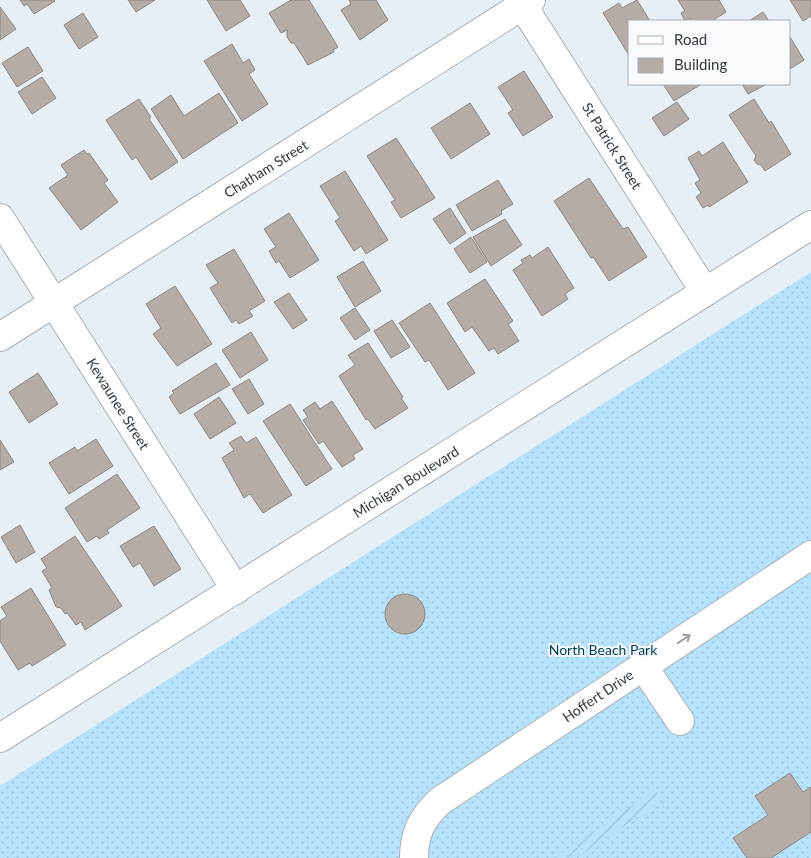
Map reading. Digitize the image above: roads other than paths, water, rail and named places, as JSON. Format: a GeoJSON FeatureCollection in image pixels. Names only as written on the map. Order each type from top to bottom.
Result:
{"type":"FeatureCollection","features":[{"type":"Feature","properties":{"kind":"street","name":"St Patrick Street"},"geometry":{"type":"LineString","coordinates":[[524,2],[705,292]]}},
{"type":"Feature","properties":{"kind":"street","name":"Chatham Street"},"geometry":{"type":"LineString","coordinates":[[0,337],[524,2]]}},
{"type":"Feature","properties":{"kind":"street","name":"Kewaunee Street"},"geometry":{"type":"LineString","coordinates":[[0,218],[236,590]]}},
{"type":"Feature","properties":{"kind":"street","name":"Michigan Boulevard"},"geometry":{"type":"LineString","coordinates":[[0,738],[811,225]]}},
{"type":"Feature","properties":{"kind":"street","name":"Hoffert Drive"},"geometry":{"type":"LineString","coordinates":[[414,858],[414,840],[420,826],[427,813],[440,801],[811,555]]}},
{"type":"Feature","properties":{"kind":"street"},"geometry":{"type":"LineString","coordinates":[[643,666],[680,721]]}},
{"type":"Feature","properties":{"kind":"park label","name":"North Beach Park"},"geometry":{"type":"Point","coordinates":[603,650]}}]}
